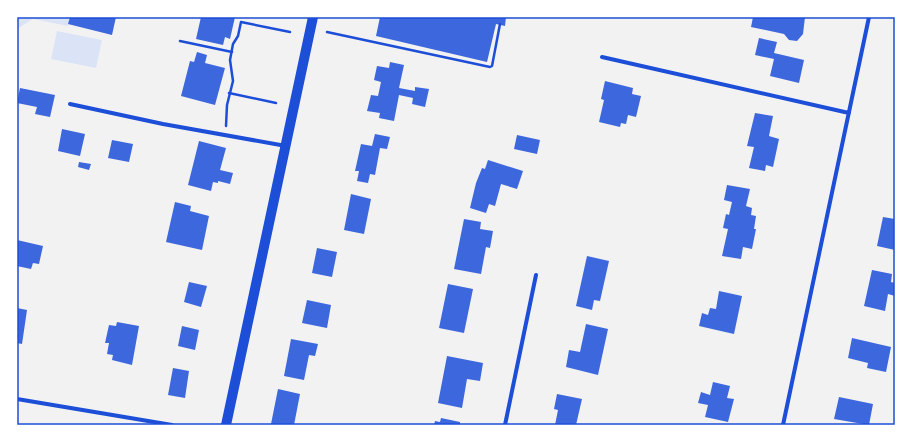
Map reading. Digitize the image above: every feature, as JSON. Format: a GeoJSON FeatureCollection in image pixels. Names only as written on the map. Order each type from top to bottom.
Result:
{"type":"FeatureCollection","features":[{"type":"Feature","properties":{"kind":"main road"},"geometry":{"type":"LineString","coordinates":[[226,425],[313,17]]}},
{"type":"Feature","properties":{"kind":"street"},"geometry":{"type":"LineString","coordinates":[[783,425],[869,17]]}},
{"type":"Feature","properties":{"kind":"street"},"geometry":{"type":"LineString","coordinates":[[602,57],[849,113]]}},
{"type":"Feature","properties":{"kind":"street"},"geometry":{"type":"LineString","coordinates":[[70,104],[164,124],[286,146]]}},
{"type":"Feature","properties":{"kind":"street"},"geometry":{"type":"LineString","coordinates":[[505,425],[536,275]]}},
{"type":"Feature","properties":{"kind":"street"},"geometry":{"type":"LineString","coordinates":[[17,399],[172,425]]}},
{"type":"Feature","properties":{"kind":"path"},"geometry":{"type":"LineString","coordinates":[[226,126],[233,81],[230,60],[241,22],[290,32]]}},
{"type":"Feature","properties":{"kind":"path"},"geometry":{"type":"LineString","coordinates":[[327,32],[490,67],[492,66],[500,24]]}},
{"type":"Feature","properties":{"kind":"path"},"geometry":{"type":"LineString","coordinates":[[180,41],[232,52]]}},
{"type":"Feature","properties":{"kind":"path"},"geometry":{"type":"LineString","coordinates":[[230,93],[276,103]]}},
{"type":"Feature","properties":{"kind":"shaded area"},"geometry":{"type":"Polygon","coordinates":[[[17,17],[70,17],[68,26],[33,19],[17,29],[17,17]]]}},
{"type":"Feature","properties":{"kind":"shaded area"},"geometry":{"type":"Polygon","coordinates":[[[57,31],[102,40],[96,68],[51,59],[57,31]]]}},
{"type":"Feature","properties":{"kind":"building"},"geometry":{"type":"Polygon","coordinates":[[[70,17],[116,17],[112,35],[68,24],[70,17]]]}},
{"type":"Feature","properties":{"kind":"building"},"geometry":{"type":"Polygon","coordinates":[[[201,17],[235,17],[230,39],[225,37],[223,45],[196,39],[201,17]]]}},
{"type":"Feature","properties":{"kind":"building"},"geometry":{"type":"Polygon","coordinates":[[[380,17],[506,17],[505,26],[496,24],[487,62],[376,36],[380,17]]]}},
{"type":"Feature","properties":{"kind":"building"},"geometry":{"type":"Polygon","coordinates":[[[753,17],[805,17],[803,34],[797,41],[789,40],[784,34],[751,27],[753,17]]]}},
{"type":"Feature","properties":{"kind":"building"},"geometry":{"type":"Polygon","coordinates":[[[759,38],[777,42],[774,53],[804,60],[799,83],[770,76],[774,59],[755,55],[759,38]]]}},
{"type":"Feature","properties":{"kind":"building"},"geometry":{"type":"Polygon","coordinates":[[[197,52],[207,55],[205,63],[225,68],[215,105],[181,96],[190,61],[194,62],[197,52]]]}},
{"type":"Feature","properties":{"kind":"building"},"geometry":{"type":"Polygon","coordinates":[[[390,62],[404,65],[399,88],[415,91],[415,87],[429,89],[425,107],[412,104],[413,98],[399,95],[394,121],[379,118],[380,113],[367,111],[371,95],[378,96],[381,82],[374,80],[377,66],[389,68],[390,62]]]}},
{"type":"Feature","properties":{"kind":"building"},"geometry":{"type":"Polygon","coordinates":[[[605,81],[633,88],[632,94],[641,96],[636,117],[628,115],[626,124],[621,123],[620,127],[599,122],[604,100],[601,99],[605,81]]]}},
{"type":"Feature","properties":{"kind":"building"},"geometry":{"type":"Polygon","coordinates":[[[20,88],[55,95],[50,117],[35,114],[37,107],[17,103],[20,88]]]}},
{"type":"Feature","properties":{"kind":"building"},"geometry":{"type":"Polygon","coordinates":[[[755,113],[773,116],[769,136],[779,139],[773,167],[766,165],[765,171],[749,168],[754,147],[747,146],[755,113]]]}},
{"type":"Feature","properties":{"kind":"building"},"geometry":{"type":"Polygon","coordinates":[[[62,129],[85,134],[80,156],[58,151],[62,129]]]}},
{"type":"Feature","properties":{"kind":"building"},"geometry":{"type":"Polygon","coordinates":[[[375,134],[390,137],[387,149],[380,148],[375,175],[370,174],[368,183],[357,181],[359,171],[355,171],[361,144],[372,146],[375,134]]]}},
{"type":"Feature","properties":{"kind":"building"},"geometry":{"type":"Polygon","coordinates":[[[517,135],[540,140],[537,154],[514,149],[517,135]]]}},
{"type":"Feature","properties":{"kind":"building"},"geometry":{"type":"Polygon","coordinates":[[[112,140],[133,144],[129,162],[108,158],[112,140]]]}},
{"type":"Feature","properties":{"kind":"building"},"geometry":{"type":"Polygon","coordinates":[[[199,141],[226,148],[220,170],[233,173],[230,184],[218,181],[218,183],[213,182],[211,191],[188,185],[199,141]]]}},
{"type":"Feature","properties":{"kind":"building"},"geometry":{"type":"Polygon","coordinates":[[[488,160],[523,171],[517,189],[501,184],[495,206],[489,204],[486,213],[470,208],[476,183],[482,168],[485,169],[488,160]]]}},
{"type":"Feature","properties":{"kind":"building"},"geometry":{"type":"Polygon","coordinates":[[[79,162],[91,164],[89,170],[78,167],[79,162]]]}},
{"type":"Feature","properties":{"kind":"building"},"geometry":{"type":"Polygon","coordinates":[[[727,185],[750,189],[746,206],[752,208],[751,215],[756,216],[754,229],[756,229],[752,249],[743,247],[741,259],[722,256],[728,229],[723,228],[726,214],[729,215],[732,202],[724,200],[727,185]]]}},
{"type":"Feature","properties":{"kind":"building"},"geometry":{"type":"Polygon","coordinates":[[[351,194],[371,199],[364,234],[344,230],[351,194]]]}},
{"type":"Feature","properties":{"kind":"building"},"geometry":{"type":"Polygon","coordinates":[[[175,202],[191,206],[190,211],[209,216],[202,250],[166,242],[175,202]]]}},
{"type":"Feature","properties":{"kind":"building"},"geometry":{"type":"Polygon","coordinates":[[[883,217],[895,219],[895,250],[877,246],[883,217]]]}},
{"type":"Feature","properties":{"kind":"building"},"geometry":{"type":"Polygon","coordinates":[[[464,219],[481,222],[480,229],[493,231],[490,248],[486,247],[481,274],[454,269],[464,219]]]}},
{"type":"Feature","properties":{"kind":"building"},"geometry":{"type":"Polygon","coordinates":[[[17,240],[43,246],[39,264],[33,263],[31,269],[17,266],[17,240]]]}},
{"type":"Feature","properties":{"kind":"building"},"geometry":{"type":"Polygon","coordinates":[[[317,248],[337,252],[332,277],[312,273],[317,248]]]}},
{"type":"Feature","properties":{"kind":"building"},"geometry":{"type":"Polygon","coordinates":[[[587,256],[609,261],[600,301],[594,300],[592,310],[576,306],[587,256]]]}},
{"type":"Feature","properties":{"kind":"building"},"geometry":{"type":"Polygon","coordinates":[[[872,270],[892,274],[891,282],[895,283],[895,296],[888,294],[885,311],[864,306],[872,270]]]}},
{"type":"Feature","properties":{"kind":"building"},"geometry":{"type":"Polygon","coordinates":[[[189,282],[207,286],[201,307],[184,302],[189,282]]]}},
{"type":"Feature","properties":{"kind":"building"},"geometry":{"type":"Polygon","coordinates":[[[448,284],[473,289],[464,333],[439,328],[448,284]]]}},
{"type":"Feature","properties":{"kind":"building"},"geometry":{"type":"Polygon","coordinates":[[[719,291],[742,296],[734,334],[699,326],[702,313],[708,315],[710,308],[716,309],[719,291]]]}},
{"type":"Feature","properties":{"kind":"building"},"geometry":{"type":"Polygon","coordinates":[[[307,300],[331,305],[327,328],[302,323],[307,300]]]}},
{"type":"Feature","properties":{"kind":"building"},"geometry":{"type":"Polygon","coordinates":[[[17,308],[27,310],[22,344],[17,343],[17,308]]]}},
{"type":"Feature","properties":{"kind":"building"},"geometry":{"type":"Polygon","coordinates":[[[117,322],[139,326],[132,365],[112,360],[113,355],[107,354],[109,343],[105,343],[109,325],[116,326],[117,322]]]}},
{"type":"Feature","properties":{"kind":"building"},"geometry":{"type":"Polygon","coordinates":[[[586,324],[608,329],[598,375],[566,367],[569,350],[580,352],[586,324]]]}},
{"type":"Feature","properties":{"kind":"building"},"geometry":{"type":"Polygon","coordinates":[[[182,326],[199,330],[195,350],[178,346],[182,326]]]}},
{"type":"Feature","properties":{"kind":"building"},"geometry":{"type":"Polygon","coordinates":[[[852,338],[891,347],[886,372],[867,368],[868,363],[848,358],[852,338]]]}},
{"type":"Feature","properties":{"kind":"building"},"geometry":{"type":"Polygon","coordinates":[[[291,339],[318,344],[315,356],[309,355],[304,380],[284,376],[291,339]]]}},
{"type":"Feature","properties":{"kind":"building"},"geometry":{"type":"Polygon","coordinates":[[[447,356],[483,363],[480,381],[467,379],[462,408],[438,403],[447,356]]]}},
{"type":"Feature","properties":{"kind":"building"},"geometry":{"type":"Polygon","coordinates":[[[173,368],[189,371],[185,398],[168,395],[173,368]]]}},
{"type":"Feature","properties":{"kind":"building"},"geometry":{"type":"Polygon","coordinates":[[[713,382],[730,386],[727,398],[734,399],[728,422],[705,417],[708,405],[698,403],[701,392],[710,395],[713,382]]]}},
{"type":"Feature","properties":{"kind":"building"},"geometry":{"type":"Polygon","coordinates":[[[278,389],[300,394],[294,425],[271,424],[278,389]]]}},
{"type":"Feature","properties":{"kind":"building"},"geometry":{"type":"Polygon","coordinates":[[[557,394],[582,399],[576,425],[555,425],[558,410],[554,409],[557,394]]]}},
{"type":"Feature","properties":{"kind":"building"},"geometry":{"type":"Polygon","coordinates":[[[839,397],[873,404],[869,425],[834,419],[839,397]]]}},
{"type":"Feature","properties":{"kind":"building"},"geometry":{"type":"Polygon","coordinates":[[[441,418],[460,422],[460,425],[434,425],[435,421],[440,422],[441,418]]]}}]}
